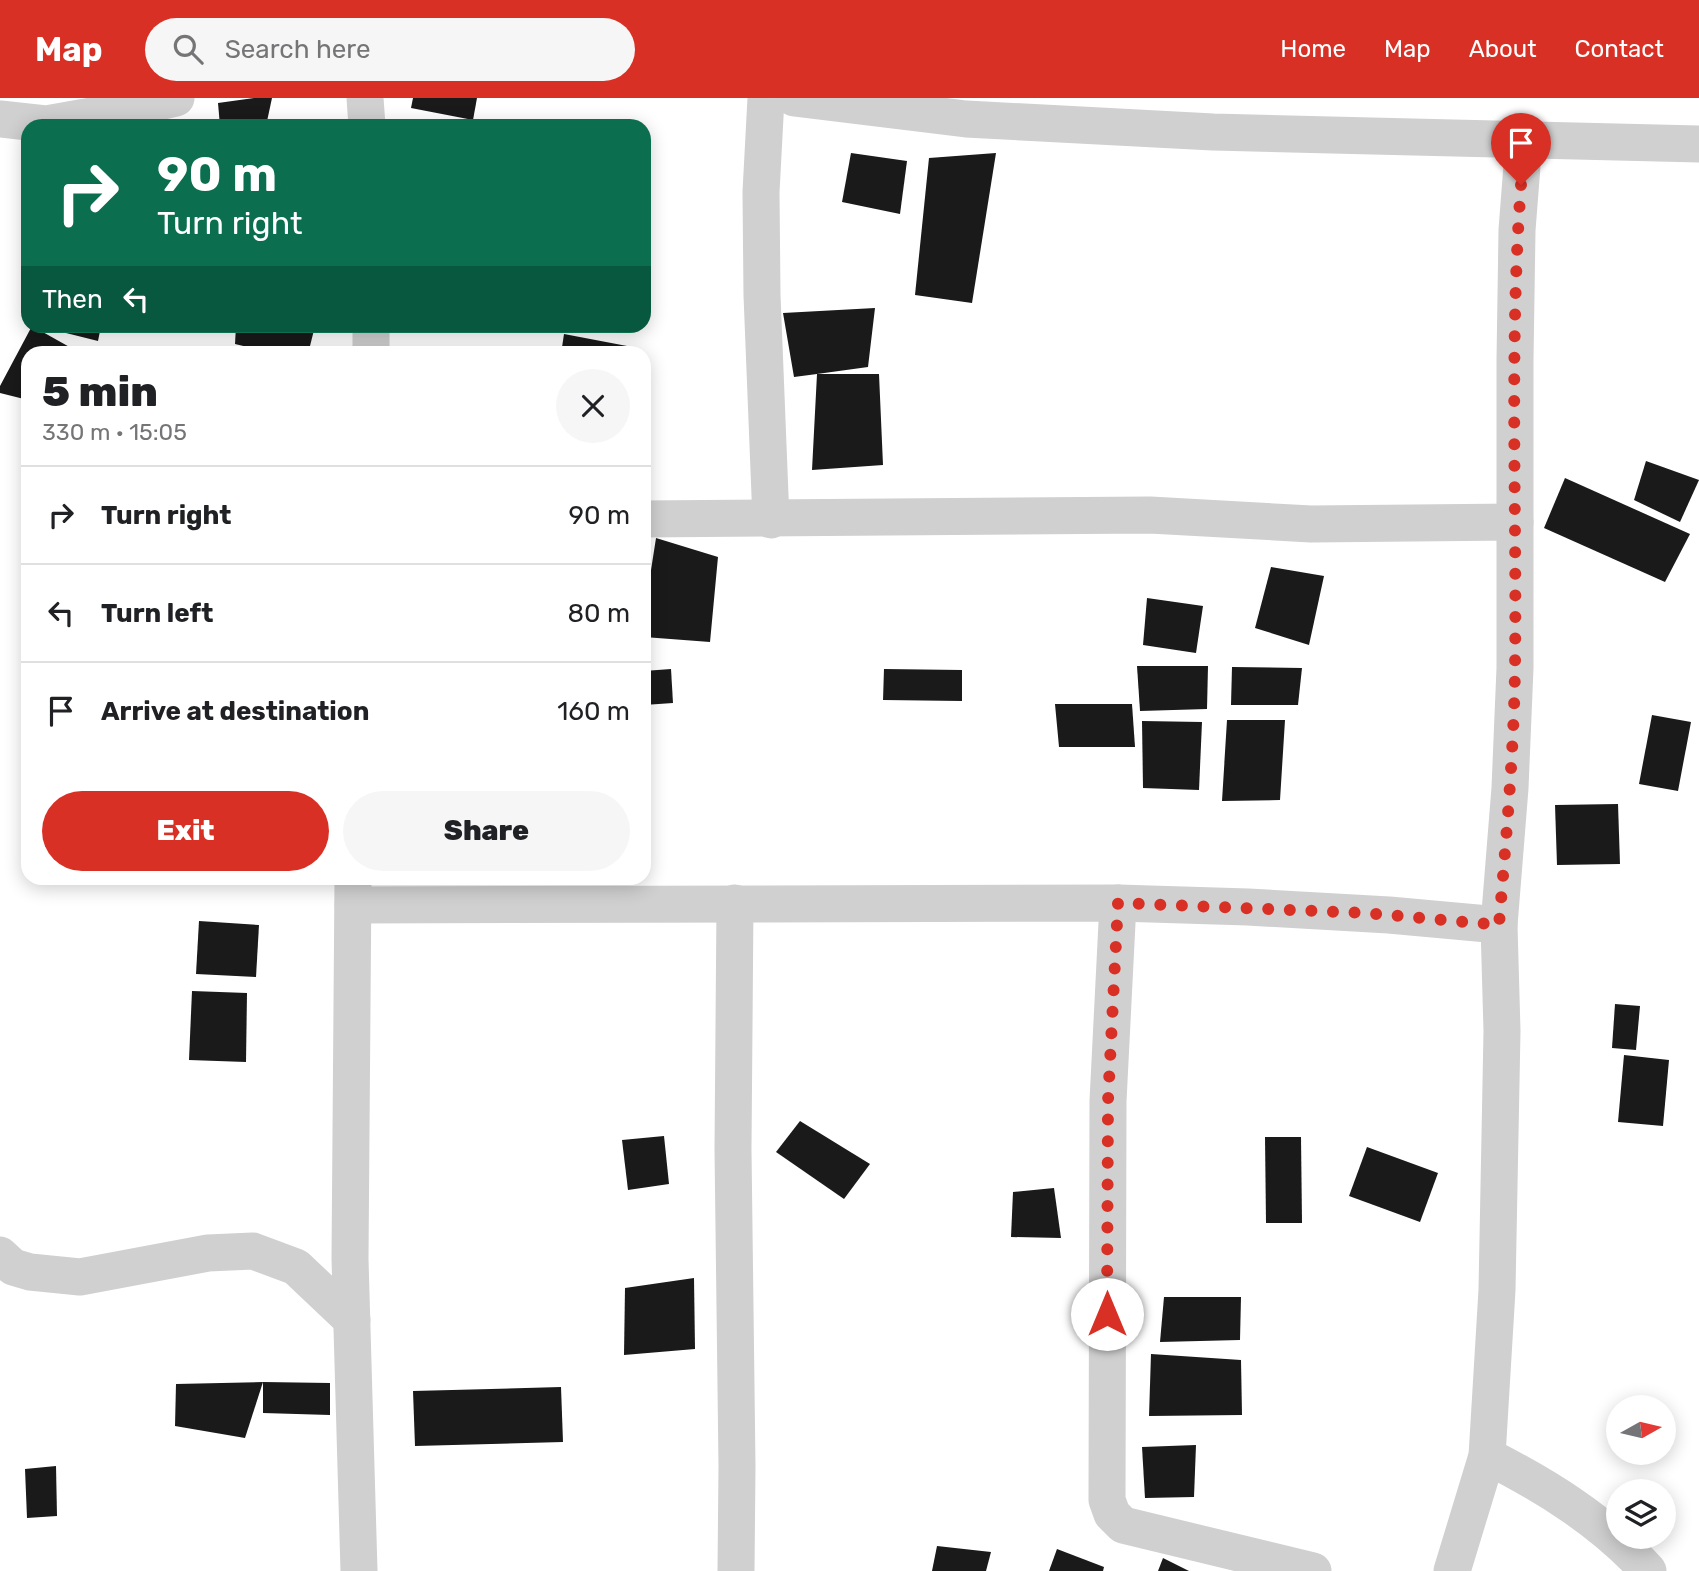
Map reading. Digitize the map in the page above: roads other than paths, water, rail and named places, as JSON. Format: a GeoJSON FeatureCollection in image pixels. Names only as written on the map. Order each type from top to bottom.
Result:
{"type":"FeatureCollection","features":[{"type":"Feature","properties":{"kind":"street"},"geometry":{"type":"LineString","coordinates":[[74,119],[176,98]]}},
{"type":"Feature","properties":{"kind":"street"},"geometry":{"type":"LineString","coordinates":[[365,98],[366,119]]}},
{"type":"Feature","properties":{"kind":"street"},"geometry":{"type":"LineString","coordinates":[[766,98],[761,192],[761,282],[771,520]]}},
{"type":"Feature","properties":{"kind":"street"},"geometry":{"type":"LineString","coordinates":[[794,98],[967,119],[1213,132],[1699,144]]}},
{"type":"Feature","properties":{"kind":"street"},"geometry":{"type":"LineString","coordinates":[[0,119],[21,121]]}},
{"type":"Feature","properties":{"kind":"street"},"geometry":{"type":"LineString","coordinates":[[1452,1571],[1487,1456],[1497,1290],[1502,1031],[1499,925],[1510,788],[1515,668],[1517,230],[1524,140]]}},
{"type":"Feature","properties":{"kind":"street"},"geometry":{"type":"LineString","coordinates":[[651,519],[1150,515],[1311,524],[1515,522]]}},
{"type":"Feature","properties":{"kind":"street"},"geometry":{"type":"LineString","coordinates":[[359,1571],[350,1259],[353,892],[735,903],[1118,903],[1389,915],[1499,925]]}},
{"type":"Feature","properties":{"kind":"street"},"geometry":{"type":"LineString","coordinates":[[735,903],[733,1149],[736,1571]]}},
{"type":"Feature","properties":{"kind":"street"},"geometry":{"type":"LineString","coordinates":[[1118,903],[1108,1101],[1107,1500],[1112,1514],[1123,1525],[1313,1571]]}},
{"type":"Feature","properties":{"kind":"street"},"geometry":{"type":"LineString","coordinates":[[0,1255],[13,1267],[30,1272],[80,1277],[208,1253],[253,1251],[296,1267],[352,1320]]}},
{"type":"Feature","properties":{"kind":"street"},"geometry":{"type":"LineString","coordinates":[[1487,1456],[1524,1475],[1585,1513],[1648,1571]]}}]}
